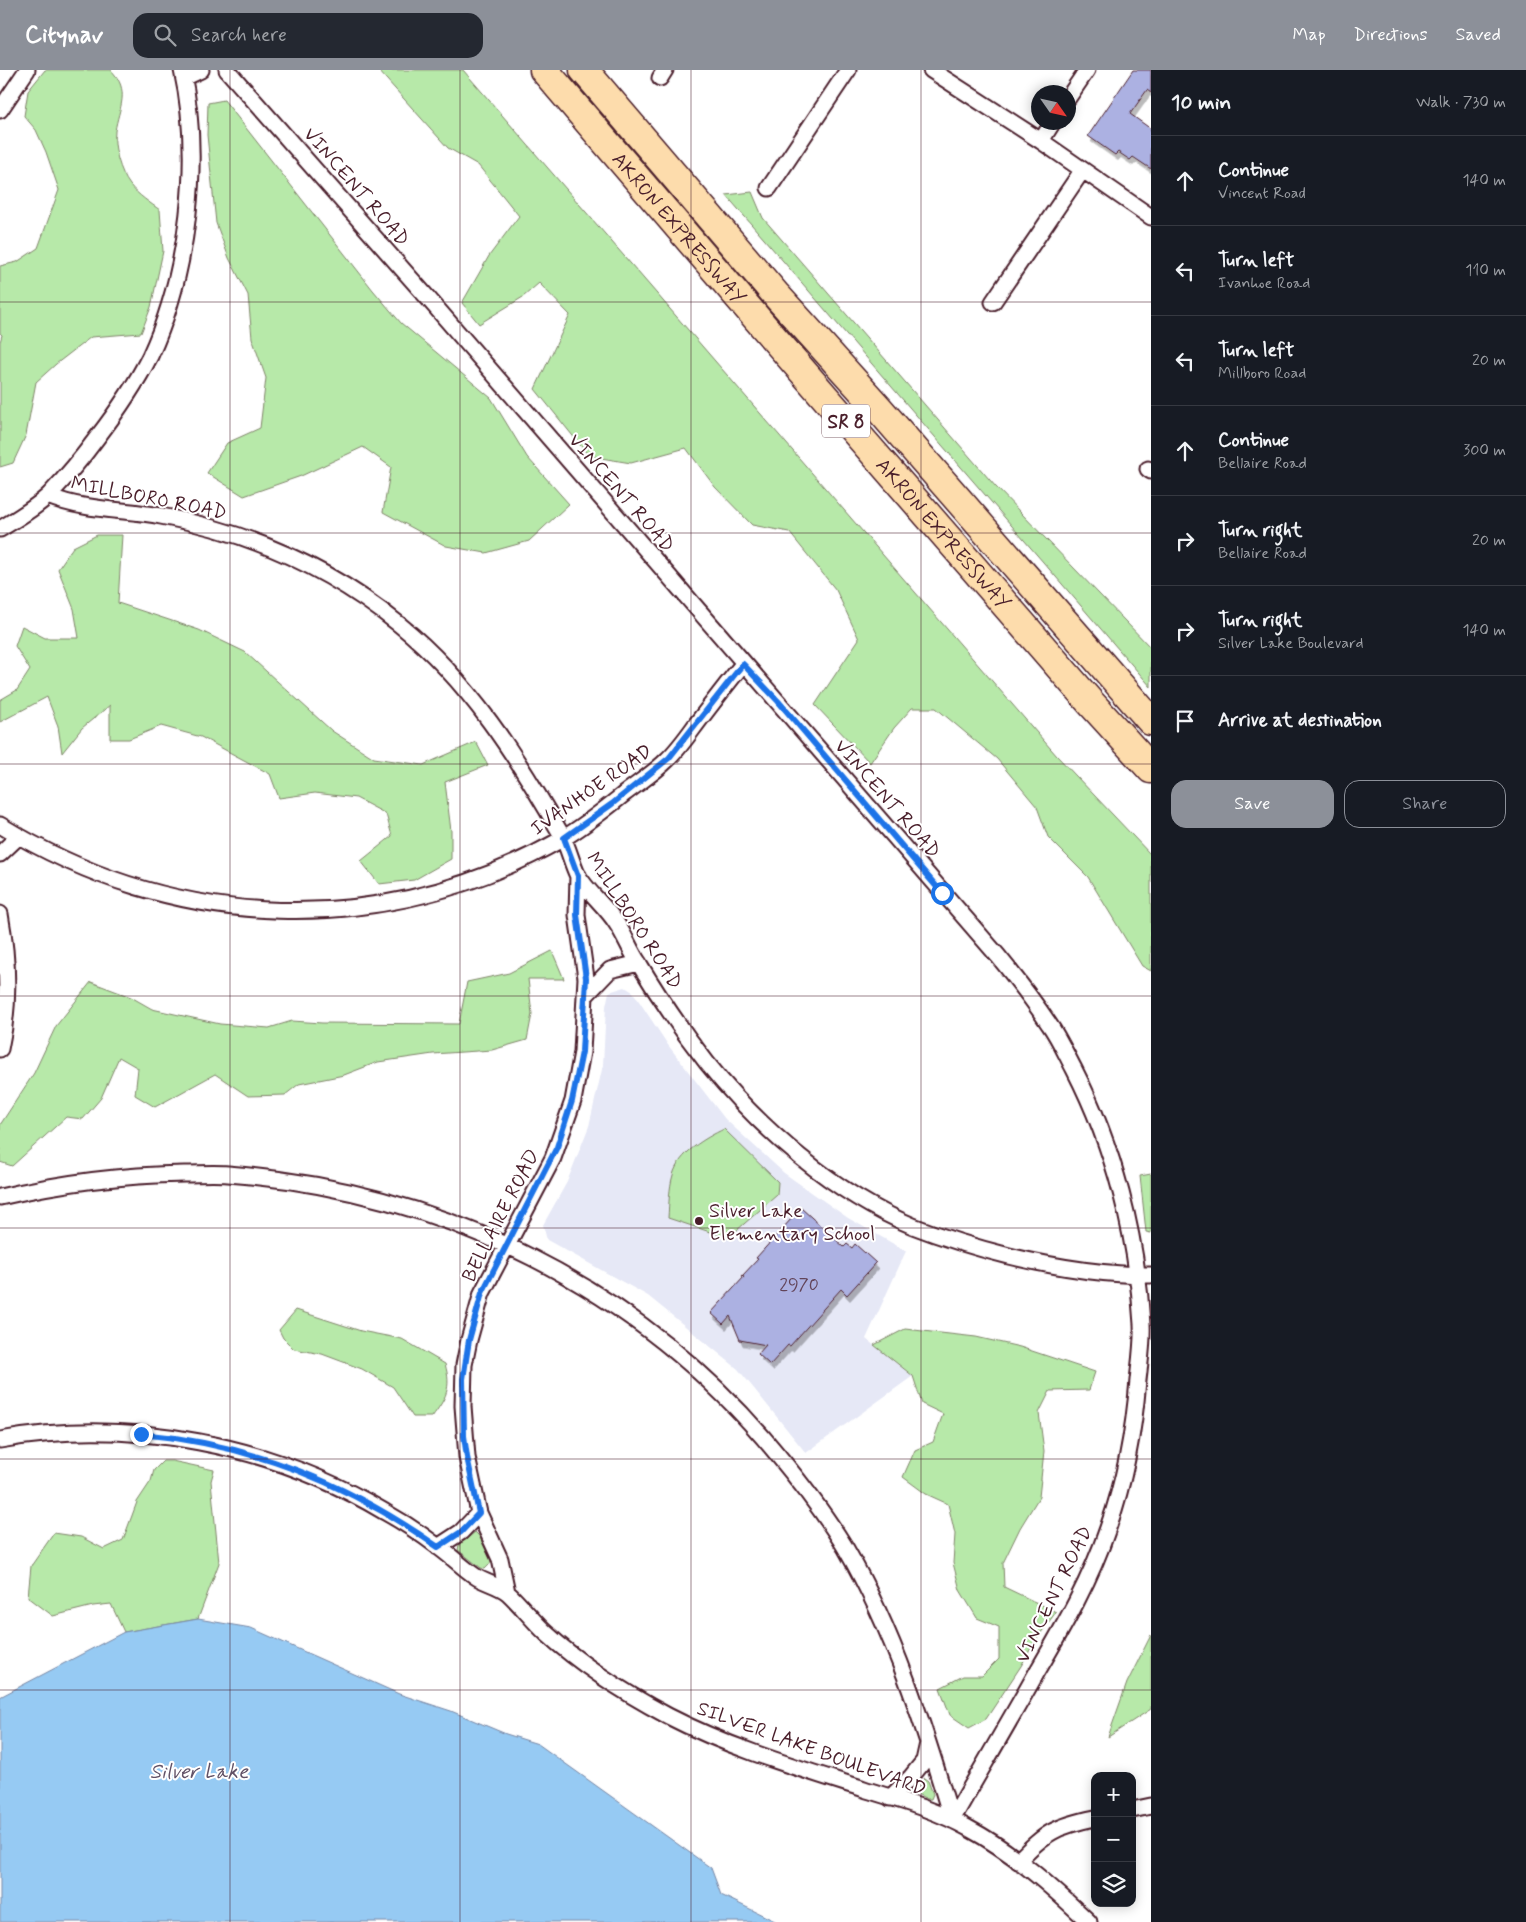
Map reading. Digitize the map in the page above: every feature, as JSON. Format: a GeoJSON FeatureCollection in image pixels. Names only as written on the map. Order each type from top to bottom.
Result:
{"type":"FeatureCollection","features":[{"type":"Feature","properties":{"kind":"highway","name":"AKRON EXPRESSWAY"},"geometry":{"type":"LineString","coordinates":[[544,70],[765,328],[1090,702],[1151,769]]}},
{"type":"Feature","properties":{"kind":"highway","name":"AKRON EXPRESSWAY"},"geometry":{"type":"LineString","coordinates":[[584,70],[777,296],[880,410],[1151,721]]}},
{"type":"Feature","properties":{"kind":"street"},"geometry":{"type":"LineString","coordinates":[[0,110],[27,70]]}},
{"type":"Feature","properties":{"kind":"street"},"geometry":{"type":"LineString","coordinates":[[0,529],[48,496],[114,416],[149,356],[167,312],[177,277],[189,200],[191,145],[183,74],[201,70]]}},
{"type":"Feature","properties":{"kind":"street","name":"VINCENT ROAD"},"geometry":{"type":"LineString","coordinates":[[227,70],[427,297],[708,620],[743,664],[778,701],[998,956],[1028,993],[1049,1024],[1080,1081],[1097,1118],[1116,1173],[1144,1275],[1135,1420],[1122,1482],[1108,1528],[1090,1573],[1070,1615],[952,1820]]}},
{"type":"Feature","properties":{"kind":"street"},"geometry":{"type":"LineString","coordinates":[[769,188],[848,70]]}},
{"type":"Feature","properties":{"kind":"street"},"geometry":{"type":"LineString","coordinates":[[930,70],[1041,141],[1082,171],[1151,216]]}},
{"type":"Feature","properties":{"kind":"street"},"geometry":{"type":"LineString","coordinates":[[1076,86],[1087,70]]}},
{"type":"Feature","properties":{"kind":"street"},"geometry":{"type":"LineString","coordinates":[[1041,141],[1048,130]]}},
{"type":"Feature","properties":{"kind":"street"},"geometry":{"type":"LineString","coordinates":[[993,302],[1082,171]]}},
{"type":"Feature","properties":{"kind":"street","name":"MILLBORO ROAD"},"geometry":{"type":"LineString","coordinates":[[48,496],[79,506],[150,514],[188,521],[231,533],[280,551],[312,566],[352,590],[399,624],[425,647],[474,699],[514,756],[564,838],[578,876],[611,913],[639,963],[687,1037],[733,1093],[792,1151],[838,1186],[878,1210],[910,1225],[991,1251],[1083,1271],[1144,1275]]}},
{"type":"Feature","properties":{"kind":"street","name":"IVANHOE ROAD"},"geometry":{"type":"LineString","coordinates":[[0,825],[77,864],[132,886],[156,894],[199,903],[255,909],[299,911],[353,909],[428,894],[462,884],[515,864],[564,838],[612,804],[669,758],[743,664]]}},
{"type":"Feature","properties":{"kind":"street"},"geometry":{"type":"LineString","coordinates":[[0,854],[19,836]]}},
{"type":"Feature","properties":{"kind":"street","name":"BELLAIRE ROAD"},"geometry":{"type":"LineString","coordinates":[[507,1592],[500,1559],[479,1513],[467,1457],[463,1406],[464,1365],[482,1293],[553,1158],[572,1101],[582,1052],[586,978],[577,915],[578,876]]}},
{"type":"Feature","properties":{"kind":"street"},"geometry":{"type":"LineString","coordinates":[[0,914],[7,978],[6,1006],[0,1049]]}},
{"type":"Feature","properties":{"kind":"street"},"geometry":{"type":"LineString","coordinates":[[585,996],[610,970],[639,963]]}},
{"type":"Feature","properties":{"kind":"street"},"geometry":{"type":"LineString","coordinates":[[0,1198],[61,1185],[129,1176],[226,1174],[316,1185],[378,1198],[437,1216],[508,1245],[565,1275],[634,1318],[714,1386],[756,1428],[809,1494],[844,1546],[875,1603],[892,1640],[928,1741],[952,1820]]}},
{"type":"Feature","properties":{"kind":"street","name":"SILVER LAKE BOULEVARD"},"geometry":{"type":"LineString","coordinates":[[0,1440],[51,1433],[125,1432],[229,1448],[292,1467],[320,1478],[384,1511],[438,1547],[476,1577],[507,1592],[534,1622],[574,1657],[618,1687],[669,1716],[710,1736],[952,1820],[1018,1860],[1089,1922]]}},
{"type":"Feature","properties":{"kind":"street"},"geometry":{"type":"LineString","coordinates":[[438,1547],[461,1532],[479,1513]]}},
{"type":"Feature","properties":{"kind":"street"},"geometry":{"type":"LineString","coordinates":[[890,1798],[924,1761],[928,1741]]}},
{"type":"Feature","properties":{"kind":"street"},"geometry":{"type":"LineString","coordinates":[[1136,1809],[1151,1806]]}},
{"type":"Feature","properties":{"kind":"street"},"geometry":{"type":"LineString","coordinates":[[1018,1860],[1048,1833],[1066,1824],[1091,1819]]}},
{"type":"Feature","properties":{"kind":"shaded area","name":"Silver Lake Elementary School"},"geometry":{"type":"Polygon","coordinates":[[[625,987],[633,992],[668,1045],[725,1119],[784,1173],[848,1218],[906,1251],[866,1339],[913,1376],[806,1453],[738,1369],[648,1296],[547,1240],[543,1225],[567,1182],[589,1126],[603,1065],[606,1006],[609,992],[625,987]]]}},
{"type":"Feature","properties":{"kind":"green space"},"geometry":{"type":"Polygon","coordinates":[[[45,70],[111,70],[117,78],[122,92],[121,107],[115,131],[118,159],[130,185],[160,210],[163,251],[151,307],[141,333],[91,337],[36,382],[26,435],[13,463],[0,467],[0,342],[2,335],[0,333],[0,266],[17,262],[38,248],[59,190],[36,130],[24,116],[28,91],[45,70]]]}},
{"type":"Feature","properties":{"kind":"green space"},"geometry":{"type":"Polygon","coordinates":[[[378,70],[463,70],[1057,756],[1151,855],[1151,971],[1142,966],[1088,877],[1048,837],[1037,807],[997,759],[936,708],[912,708],[894,728],[870,763],[815,705],[859,639],[836,590],[789,532],[752,525],[715,487],[686,448],[631,463],[589,456],[535,389],[570,315],[539,283],[523,297],[479,324],[462,303],[489,256],[519,216],[478,165],[448,148],[378,70]]]}},
{"type":"Feature","properties":{"kind":"green space"},"geometry":{"type":"Polygon","coordinates":[[[224,100],[401,323],[491,398],[527,457],[569,504],[529,541],[486,553],[446,546],[383,512],[391,467],[363,447],[301,476],[244,496],[207,473],[227,443],[260,428],[266,378],[252,338],[248,295],[229,258],[216,223],[207,135],[208,103],[224,100]]]}},
{"type":"Feature","properties":{"kind":"green space"},"geometry":{"type":"Polygon","coordinates":[[[752,192],[763,218],[996,487],[1151,648],[1151,687],[726,195],[752,192]]]}},
{"type":"Feature","properties":{"kind":"green space"},"geometry":{"type":"Polygon","coordinates":[[[97,535],[122,535],[118,603],[199,630],[245,652],[332,731],[374,758],[423,765],[476,742],[488,765],[445,782],[451,831],[451,859],[414,880],[379,884],[361,861],[392,836],[386,814],[356,798],[315,793],[279,798],[270,774],[201,737],[161,726],[129,739],[110,739],[110,705],[82,728],[62,753],[58,726],[47,697],[0,722],[0,700],[17,690],[30,670],[15,646],[22,626],[45,638],[79,638],[74,609],[58,569],[73,547],[97,535]]]}},
{"type":"Feature","properties":{"kind":"green space"},"geometry":{"type":"Polygon","coordinates":[[[552,951],[564,979],[528,979],[532,1014],[527,1040],[492,1050],[433,1054],[378,1062],[344,1075],[299,1084],[285,1095],[248,1096],[215,1074],[155,1107],[135,1095],[138,1068],[119,1057],[101,1098],[83,1119],[66,1117],[12,1166],[0,1162],[0,1125],[34,1073],[56,1026],[91,982],[131,997],[152,1009],[220,1024],[269,1028],[292,1021],[459,1024],[467,982],[509,973],[552,951]]]}},
{"type":"Feature","properties":{"kind":"green space"},"geometry":{"type":"Polygon","coordinates":[[[724,1129],[778,1182],[777,1195],[728,1238],[668,1218],[669,1196],[676,1167],[694,1147],[724,1129]]]}},
{"type":"Feature","properties":{"kind":"green space"},"geometry":{"type":"Polygon","coordinates":[[[1151,1174],[1151,1233],[1146,1232],[1140,1176],[1151,1174]]]}},
{"type":"Feature","properties":{"kind":"green space"},"geometry":{"type":"Polygon","coordinates":[[[296,1310],[361,1331],[402,1339],[445,1364],[448,1386],[441,1404],[432,1417],[413,1417],[393,1387],[362,1369],[322,1354],[294,1349],[283,1338],[279,1330],[296,1310]]]}},
{"type":"Feature","properties":{"kind":"green space"},"geometry":{"type":"Polygon","coordinates":[[[905,1329],[976,1337],[1020,1347],[1095,1372],[1089,1390],[1050,1391],[1039,1413],[1044,1451],[1039,1497],[1020,1528],[1003,1563],[1004,1587],[1056,1612],[1035,1641],[986,1719],[969,1728],[950,1715],[940,1688],[963,1676],[982,1676],[999,1659],[999,1627],[977,1618],[960,1590],[953,1563],[955,1534],[948,1504],[926,1494],[903,1477],[915,1450],[933,1442],[943,1414],[922,1404],[913,1376],[874,1345],[905,1329]]]}},
{"type":"Feature","properties":{"kind":"green space"},"geometry":{"type":"Polygon","coordinates":[[[163,1461],[172,1461],[214,1470],[211,1481],[219,1563],[198,1619],[124,1632],[111,1604],[93,1606],[53,1616],[28,1597],[31,1566],[54,1533],[81,1537],[104,1549],[123,1540],[137,1502],[151,1481],[154,1470],[163,1461]]]}},
{"type":"Feature","properties":{"kind":"green space"},"geometry":{"type":"Polygon","coordinates":[[[475,1532],[491,1560],[485,1569],[458,1550],[459,1545],[475,1532]]]}},
{"type":"Feature","properties":{"kind":"green space"},"geometry":{"type":"Polygon","coordinates":[[[1151,1635],[1151,1709],[1108,1737],[1127,1683],[1151,1635]]]}},
{"type":"Feature","properties":{"kind":"green space"},"geometry":{"type":"Polygon","coordinates":[[[924,1778],[928,1781],[933,1794],[931,1799],[917,1794],[924,1778]]]}},
{"type":"Feature","properties":{"kind":"water","name":"Silver Lake"},"geometry":{"type":"Polygon","coordinates":[[[198,1619],[251,1628],[399,1694],[451,1711],[506,1734],[538,1744],[711,1868],[721,1895],[777,1922],[0,1922],[0,1697],[124,1632],[198,1619]]]}},
{"type":"Feature","properties":{"kind":"building"},"geometry":{"type":"Polygon","coordinates":[[[1133,70],[1151,70],[1151,93],[1147,90],[1130,114],[1151,129],[1151,169],[1133,157],[1130,160],[1118,152],[1115,155],[1088,136],[1133,70]]]}},
{"type":"Feature","properties":{"kind":"building"},"geometry":{"type":"Polygon","coordinates":[[[801,1208],[844,1247],[847,1244],[852,1248],[855,1244],[876,1263],[847,1295],[841,1289],[790,1346],[788,1345],[770,1365],[758,1354],[766,1345],[740,1340],[730,1316],[723,1324],[711,1313],[744,1277],[742,1276],[758,1259],[756,1258],[801,1208]]]}},
{"type":"Feature","properties":{"kind":"place","name":"Silver Lake Elementary School"},"geometry":{"type":"Point","coordinates":[699,1221]}},
{"type":"Feature","properties":{"kind":"route"},"geometry":{"type":"LineString","coordinates":[[141,1434],[189,1440],[229,1448],[292,1467],[357,1496],[384,1511],[438,1547],[461,1532],[479,1513],[464,1436],[463,1379],[469,1340],[482,1293],[553,1158],[572,1101],[582,1052],[586,978],[577,915],[578,876],[564,838],[612,804],[669,758],[743,664],[778,701],[942,893]]}}]}
